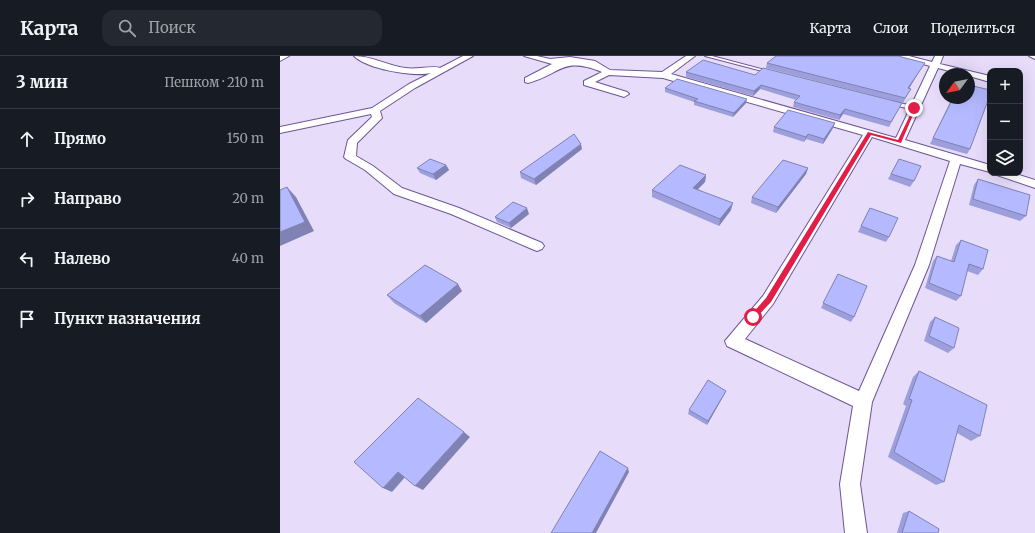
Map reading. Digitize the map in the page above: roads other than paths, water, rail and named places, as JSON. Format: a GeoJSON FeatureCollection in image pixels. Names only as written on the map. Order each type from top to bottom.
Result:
{"type":"FeatureCollection","features":[{"type":"Feature","properties":{"kind":"street"},"geometry":{"type":"LineString","coordinates":[[280,59],[285,56]]}},
{"type":"Feature","properties":{"kind":"street"},"geometry":{"type":"LineString","coordinates":[[358,56],[386,68],[411,72],[432,71],[453,64]]}},
{"type":"Feature","properties":{"kind":"street"},"geometry":{"type":"LineString","coordinates":[[280,130],[375,110],[412,86],[469,56]]}},
{"type":"Feature","properties":{"kind":"street"},"geometry":{"type":"LineString","coordinates":[[528,56],[550,62],[572,57],[592,63],[608,72],[664,75],[869,133],[987,169]]}},
{"type":"Feature","properties":{"kind":"street"},"geometry":{"type":"LineString","coordinates":[[664,75],[690,56]]}},
{"type":"Feature","properties":{"kind":"street"},"geometry":{"type":"LineString","coordinates":[[900,56],[936,60],[987,78]]}},
{"type":"Feature","properties":{"kind":"street"},"geometry":{"type":"LineString","coordinates":[[528,80],[572,57]]}},
{"type":"Feature","properties":{"kind":"street"},"geometry":{"type":"LineString","coordinates":[[899,142],[936,60]]}},
{"type":"Feature","properties":{"kind":"street"},"geometry":{"type":"LineString","coordinates":[[608,72],[588,83],[624,94]]}},
{"type":"Feature","properties":{"kind":"street"},"geometry":{"type":"LineString","coordinates":[[375,110],[377,118],[352,142],[350,157],[369,168],[398,191],[455,211],[537,246]]}},
{"type":"Feature","properties":{"kind":"street"},"geometry":{"type":"LineString","coordinates":[[863,402],[733,341],[768,300],[869,133]]}},
{"type":"Feature","properties":{"kind":"street"},"geometry":{"type":"LineString","coordinates":[[856,533],[850,484],[863,402],[922,265],[956,159]]}},
{"type":"Feature","properties":{"kind":"street"},"geometry":{"type":"LineString","coordinates":[[1010,176],[1035,184]]}},
{"type":"Feature","properties":{"kind":"lane"},"geometry":{"type":"LineString","coordinates":[[706,56],[776,74]]}},
{"type":"Feature","properties":{"kind":"lane"},"geometry":{"type":"LineString","coordinates":[[884,101],[914,108]]}}]}
